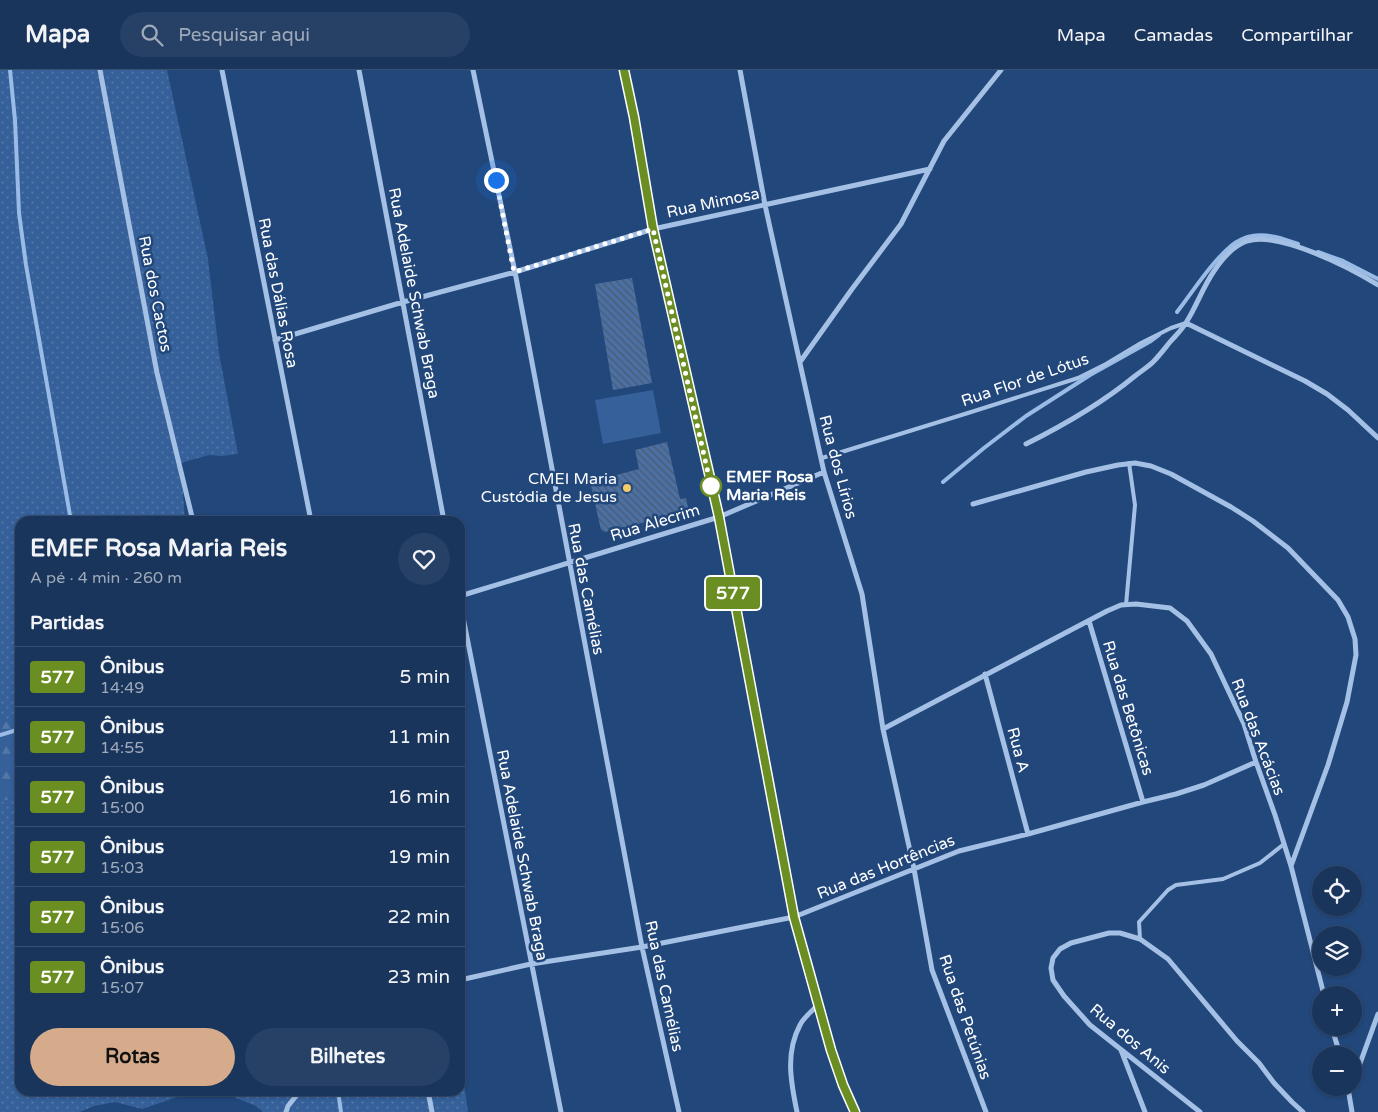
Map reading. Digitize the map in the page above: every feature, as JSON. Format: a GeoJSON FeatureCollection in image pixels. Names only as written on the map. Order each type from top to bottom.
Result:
{"type":"FeatureCollection","features":[{"type":"Feature","properties":{"kind":"street","name":"Rua dos Cactos"},"geometry":{"type":"LineString","coordinates":[[100,70],[157,373],[191,516]]}},
{"type":"Feature","properties":{"kind":"street","name":"Rua das Dálias Rosa"},"geometry":{"type":"LineString","coordinates":[[222,70],[310,516]]}},
{"type":"Feature","properties":{"kind":"street","name":"Rua Adelaide Schwab Braga"},"geometry":{"type":"LineString","coordinates":[[359,70],[443,516]]}},
{"type":"Feature","properties":{"kind":"street","name":"Rua das Camélias"},"geometry":{"type":"LineString","coordinates":[[473,70],[514,272],[642,948],[679,1112]]}},
{"type":"Feature","properties":{"kind":"street"},"geometry":{"type":"LineString","coordinates":[[624,70],[653,229],[719,517],[794,917],[818,1005],[843,1085],[855,1112]]}},
{"type":"Feature","properties":{"kind":"street","name":"Rua dos Lírios"},"geometry":{"type":"LineString","coordinates":[[740,70],[765,205],[824,472],[862,594],[883,729],[914,869]]}},
{"type":"Feature","properties":{"kind":"street"},"geometry":{"type":"LineString","coordinates":[[800,362],[901,224],[944,141],[1001,70]]}},
{"type":"Feature","properties":{"kind":"street","name":"Rua Mimosa"},"geometry":{"type":"LineString","coordinates":[[275,340],[403,302],[514,272],[653,229],[930,169]]}},
{"type":"Feature","properties":{"kind":"street"},"geometry":{"type":"LineString","coordinates":[[1026,444],[1095,406],[1124,386],[1153,362],[1186,323],[1221,262],[1234,248],[1247,241],[1274,240],[1292,245],[1356,272],[1378,285]]}},
{"type":"Feature","properties":{"kind":"street"},"geometry":{"type":"LineString","coordinates":[[1186,323],[1305,381],[1348,410],[1378,438]]}},
{"type":"Feature","properties":{"kind":"street"},"geometry":{"type":"LineString","coordinates":[[973,504],[1086,472],[1129,463],[1151,466],[1171,474],[1253,521],[1288,548],[1338,600],[1348,617],[1355,639],[1356,655],[1347,702],[1328,766],[1291,866]]}},
{"type":"Feature","properties":{"kind":"street","name":"Rua Alecrim"},"geometry":{"type":"LineString","coordinates":[[465,594],[719,517],[824,472]]}},
{"type":"Feature","properties":{"kind":"street","name":"Rua das Acácias"},"geometry":{"type":"LineString","coordinates":[[883,729],[985,674],[1121,605],[1136,604],[1170,608],[1187,621],[1211,654],[1244,724],[1291,866],[1322,986]]}},
{"type":"Feature","properties":{"kind":"street","name":"Rua das Betônicas"},"geometry":{"type":"LineString","coordinates":[[1089,621],[1143,802]]}},
{"type":"Feature","properties":{"kind":"street","name":"Rua Adelaide Schwab Braga"},"geometry":{"type":"LineString","coordinates":[[465,627],[561,1112]]}},
{"type":"Feature","properties":{"kind":"street","name":"Rua A"},"geometry":{"type":"LineString","coordinates":[[985,674],[1028,834]]}},
{"type":"Feature","properties":{"kind":"street","name":"Rua das Hortências"},"geometry":{"type":"LineString","coordinates":[[465,979],[531,964],[642,948],[794,917],[959,850],[1028,834],[1176,794],[1204,785],[1256,762]]}},
{"type":"Feature","properties":{"kind":"street","name":"Rua das Petúnias"},"geometry":{"type":"LineString","coordinates":[[914,869],[932,970],[986,1112]]}},
{"type":"Feature","properties":{"kind":"street","name":"Rua dos Anis"},"geometry":{"type":"LineString","coordinates":[[1140,939],[1120,933],[1109,933],[1081,940],[1060,949],[1054,958],[1051,968],[1053,980],[1064,996],[1090,1024],[1200,1112]]}},
{"type":"Feature","properties":{"kind":"street"},"geometry":{"type":"LineString","coordinates":[[1140,939],[1168,959],[1237,1041],[1259,1063],[1274,1083],[1304,1112]]}},
{"type":"Feature","properties":{"kind":"street"},"geometry":{"type":"LineString","coordinates":[[797,1112],[790,1060],[800,1023],[818,1005]]}},
{"type":"Feature","properties":{"kind":"street"},"geometry":{"type":"LineString","coordinates":[[1362,1058],[1378,1014]]}},
{"type":"Feature","properties":{"kind":"street"},"geometry":{"type":"LineString","coordinates":[[1120,1048],[1145,1112]]}},
{"type":"Feature","properties":{"kind":"street"},"geometry":{"type":"LineString","coordinates":[[286,1112],[296,1096]]}},
{"type":"Feature","properties":{"kind":"street"},"geometry":{"type":"LineString","coordinates":[[429,1096],[432,1112]]}},
{"type":"Feature","properties":{"kind":"street"},"geometry":{"type":"LineString","coordinates":[[1350,1096],[1352,1112]]}},
{"type":"Feature","properties":{"kind":"lane","name":"Rua Flor de Lótus"},"geometry":{"type":"LineString","coordinates":[[822,458],[968,414],[1078,378],[1141,343],[1171,328],[1186,323]]}},
{"type":"Feature","properties":{"kind":"lane"},"geometry":{"type":"LineString","coordinates":[[1126,605],[1135,505],[1129,463]]}},
{"type":"Feature","properties":{"kind":"lane"},"geometry":{"type":"LineString","coordinates":[[1140,939],[1139,922],[1168,890],[1176,885],[1223,879],[1260,863],[1284,844]]}},
{"type":"Feature","properties":{"kind":"green space"},"geometry":{"type":"Polygon","coordinates":[[[0,70],[167,70],[208,259],[219,353],[238,454],[209,455],[181,463],[179,472],[185,516],[15,516],[15,716],[0,723],[0,70]]]}},
{"type":"Feature","properties":{"kind":"green space"},"geometry":{"type":"Polygon","coordinates":[[[653,390],[661,433],[603,444],[595,400],[653,390]]]}},
{"type":"Feature","properties":{"kind":"green space"},"geometry":{"type":"Polygon","coordinates":[[[15,716],[15,798],[0,802],[0,723],[15,716]]]}},
{"type":"Feature","properties":{"kind":"green space"},"geometry":{"type":"Polygon","coordinates":[[[15,798],[15,1096],[180,1096],[142,1109],[115,1102],[94,1106],[80,1112],[0,1112],[0,802],[15,798]]]}},
{"type":"Feature","properties":{"kind":"green space"},"geometry":{"type":"Polygon","coordinates":[[[465,1091],[468,1112],[263,1112],[256,1106],[231,1096],[465,1096],[465,1091]]]}},
{"type":"Feature","properties":{"kind":"building"},"geometry":{"type":"Polygon","coordinates":[[[632,278],[652,383],[613,390],[595,284],[632,278]]]}},
{"type":"Feature","properties":{"kind":"building"},"geometry":{"type":"Polygon","coordinates":[[[667,442],[680,499],[686,498],[689,512],[672,517],[672,520],[648,527],[646,522],[605,532],[601,530],[591,486],[606,484],[605,478],[639,469],[635,450],[667,442]]]}},
{"type":"Feature","properties":{"kind":"waterway"},"geometry":{"type":"LineString","coordinates":[[10,70],[15,120],[19,213],[26,265],[70,516]]}},
{"type":"Feature","properties":{"kind":"waterway"},"geometry":{"type":"LineString","coordinates":[[1177,312],[1216,261],[1238,241],[1264,235],[1298,244]]}},
{"type":"Feature","properties":{"kind":"waterway"},"geometry":{"type":"LineString","coordinates":[[1318,252],[1343,261],[1378,279]]}},
{"type":"Feature","properties":{"kind":"waterway"},"geometry":{"type":"LineString","coordinates":[[943,482],[1026,416],[1090,375],[1159,335]]}},
{"type":"Feature","properties":{"kind":"waterway"},"geometry":{"type":"LineString","coordinates":[[0,735],[15,730]]}},
{"type":"Feature","properties":{"kind":"waterway"},"geometry":{"type":"LineString","coordinates":[[339,1096],[341,1112]]}},
{"type":"Feature","properties":{"kind":"bus line","name":"577"},"geometry":{"type":"LineString","coordinates":[[624,70],[653,229],[719,517],[794,917],[831,1050],[855,1112]]}},
{"type":"Feature","properties":{"kind":"place","name":"EMEF Rosa Maria Reis"},"geometry":{"type":"Point","coordinates":[711,486]}},
{"type":"Feature","properties":{"kind":"place","name":"CMEI Maria Custódia de Jesus"},"geometry":{"type":"Point","coordinates":[627,488]}},
{"type":"Feature","properties":{"kind":"route"},"geometry":{"type":"LineString","coordinates":[[496,180],[514,272],[653,229],[711,486]]}}]}
